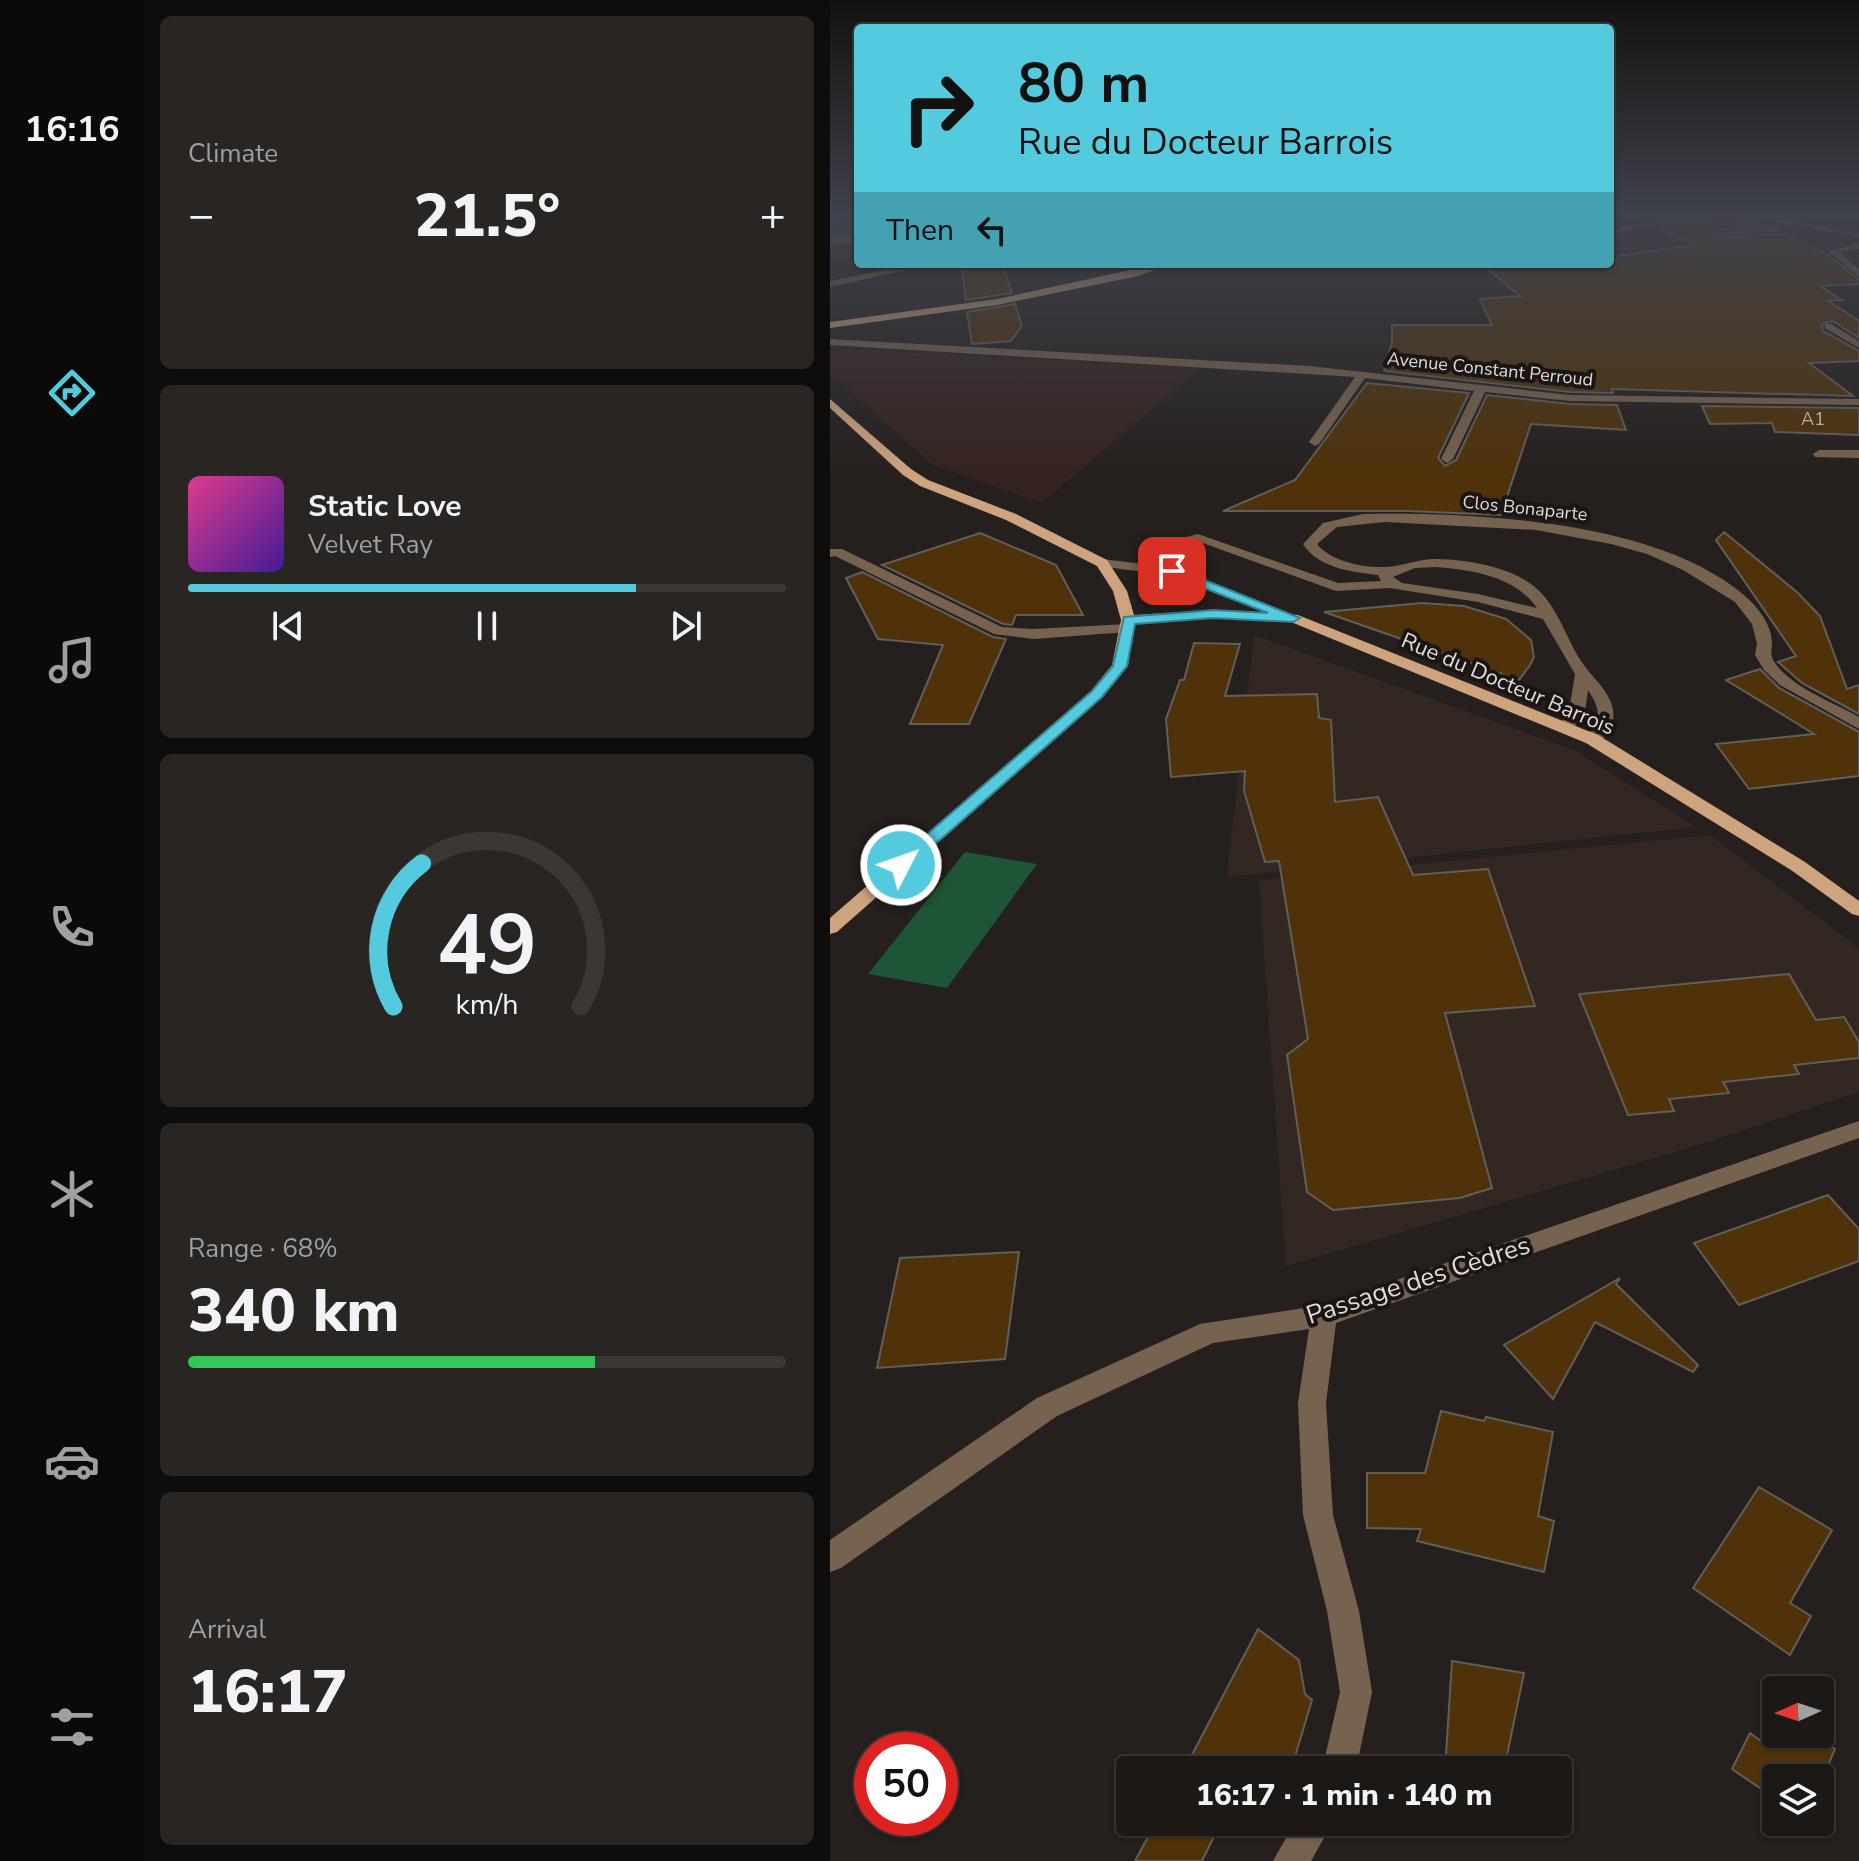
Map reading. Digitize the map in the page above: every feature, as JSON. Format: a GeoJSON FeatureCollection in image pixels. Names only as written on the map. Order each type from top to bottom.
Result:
{"type":"FeatureCollection","features":[{"type":"Feature","properties":{"kind":"main road"},"geometry":{"type":"LineString","coordinates":[[830,325],[998,301]]}},
{"type":"Feature","properties":{"kind":"main road"},"geometry":{"type":"LineString","coordinates":[[830,402],[907,472],[924,483],[1011,517],[1102,563],[1120,591],[1128,624],[1120,666],[1097,694],[830,928]]}},
{"type":"Feature","properties":{"kind":"main road","name":"Rue du Docteur Barrois"},"geometry":{"type":"LineString","coordinates":[[1128,624],[1213,614],[1293,618],[1592,739],[1798,866],[1859,910]]}},
{"type":"Feature","properties":{"kind":"street"},"geometry":{"type":"LineString","coordinates":[[1828,326],[1859,345]]}},
{"type":"Feature","properties":{"kind":"street","name":"Avenue Constant Perroud"},"geometry":{"type":"LineString","coordinates":[[830,342],[1363,374],[1570,398],[1859,402]]}},
{"type":"Feature","properties":{"kind":"street"},"geometry":{"type":"LineString","coordinates":[[1315,442],[1363,374]]}},
{"type":"Feature","properties":{"kind":"street"},"geometry":{"type":"LineString","coordinates":[[1447,459],[1481,388]]}},
{"type":"Feature","properties":{"kind":"street"},"geometry":{"type":"LineString","coordinates":[[1859,442],[1821,448],[1859,454]]}},
{"type":"Feature","properties":{"kind":"street","name":"Clos Bonaparte"},"geometry":{"type":"LineString","coordinates":[[1547,615],[1390,578],[1333,561],[1315,553],[1310,544],[1325,527],[1362,520],[1488,523],[1564,530],[1614,540],[1675,560],[1706,575],[1742,599],[1760,622],[1765,645],[1763,655],[1770,667],[1786,682],[1859,724]]}},
{"type":"Feature","properties":{"kind":"street","name":"Clos Bonaparte"},"geometry":{"type":"LineString","coordinates":[[1193,537],[1336,587],[1358,588],[1390,578],[1403,566],[1426,563],[1491,573],[1528,588],[1569,656],[1602,693],[1606,703],[1602,731],[1592,739]]}},
{"type":"Feature","properties":{"kind":"street"},"geometry":{"type":"LineString","coordinates":[[832,551],[999,631],[1034,634],[1128,624]]}},
{"type":"Feature","properties":{"kind":"street","name":"Rue du Docteur Barrois"},"geometry":{"type":"LineString","coordinates":[[1102,563],[1172,571],[1293,618]]}},
{"type":"Feature","properties":{"kind":"street"},"geometry":{"type":"LineString","coordinates":[[1565,728],[1577,712],[1583,674]]}},
{"type":"Feature","properties":{"kind":"street","name":"Passage des Cèdres"},"geometry":{"type":"LineString","coordinates":[[830,1558],[1047,1407],[1209,1332],[1324,1316],[1859,1129]]}},
{"type":"Feature","properties":{"kind":"street"},"geometry":{"type":"LineString","coordinates":[[1324,1316],[1312,1403],[1318,1515],[1343,1611],[1356,1692],[1342,1756]]}},
{"type":"Feature","properties":{"kind":"street"},"geometry":{"type":"LineString","coordinates":[[1291,1861],[1306,1836]]}},
{"type":"Feature","properties":{"kind":"shaded area"},"geometry":{"type":"Polygon","coordinates":[[[844,349],[1200,368],[1042,503],[933,465],[830,373],[830,351],[844,349]]]}},
{"type":"Feature","properties":{"kind":"shaded area"},"geometry":{"type":"Polygon","coordinates":[[[1254,635],[1574,750],[1696,827],[1227,877],[1254,635]]]}},
{"type":"Feature","properties":{"kind":"shaded area"},"geometry":{"type":"Polygon","coordinates":[[[1710,835],[1859,948],[1859,1092],[1699,1145],[1286,1266],[1259,880],[1710,835]]]}},
{"type":"Feature","properties":{"kind":"green space"},"geometry":{"type":"Polygon","coordinates":[[[965,852],[1037,864],[947,988],[868,974],[965,852]]]}},
{"type":"Feature","properties":{"kind":"building"},"geometry":{"type":"Polygon","coordinates":[[[1481,301],[1830,301],[1859,321],[1859,338],[1833,321],[1822,324],[1823,331],[1859,351],[1859,361],[1809,363],[1853,396],[1612,389],[1613,393],[1570,392],[1384,371],[1392,342],[1392,325],[1492,325],[1481,301]]]}},
{"type":"Feature","properties":{"kind":"building"},"geometry":{"type":"Polygon","coordinates":[[[1015,304],[1022,326],[1011,341],[972,344],[967,312],[1015,304]]]}},
{"type":"Feature","properties":{"kind":"building"},"geometry":{"type":"Polygon","coordinates":[[[1367,383],[1469,393],[1438,458],[1445,466],[1456,460],[1487,395],[1570,404],[1617,405],[1626,430],[1531,424],[1501,515],[1408,511],[1223,511],[1295,480],[1367,383]]]}},
{"type":"Feature","properties":{"kind":"building"},"geometry":{"type":"Polygon","coordinates":[[[1702,406],[1859,408],[1859,435],[1775,432],[1772,423],[1710,424],[1702,406]]]}},
{"type":"Feature","properties":{"kind":"building"},"geometry":{"type":"Polygon","coordinates":[[[1724,532],[1798,593],[1820,616],[1847,689],[1859,685],[1859,714],[1802,683],[1778,662],[1796,656],[1716,540],[1724,532]]]}},
{"type":"Feature","properties":{"kind":"building"},"geometry":{"type":"Polygon","coordinates":[[[980,533],[1056,565],[1083,615],[1016,615],[1012,625],[1003,624],[882,565],[980,533]]]}},
{"type":"Feature","properties":{"kind":"building"},"geometry":{"type":"Polygon","coordinates":[[[862,572],[993,637],[1006,639],[969,724],[910,724],[943,645],[878,639],[846,578],[862,572]]]}},
{"type":"Feature","properties":{"kind":"building"},"geometry":{"type":"Polygon","coordinates":[[[1422,603],[1464,606],[1506,619],[1531,640],[1534,657],[1530,665],[1519,680],[1324,612],[1422,603]]]}},
{"type":"Feature","properties":{"kind":"building"},"geometry":{"type":"Polygon","coordinates":[[[1194,643],[1240,644],[1225,696],[1317,694],[1319,718],[1331,720],[1335,802],[1378,797],[1413,875],[1488,869],[1535,1006],[1445,1013],[1492,1188],[1460,1198],[1333,1210],[1307,1192],[1287,1055],[1308,1039],[1279,861],[1265,862],[1244,791],[1245,771],[1171,777],[1166,719],[1180,680],[1184,680],[1194,643]]]}},
{"type":"Feature","properties":{"kind":"building"},"geometry":{"type":"Polygon","coordinates":[[[1760,669],[1779,688],[1859,732],[1859,776],[1749,789],[1716,744],[1814,734],[1726,680],[1760,669]]]}},
{"type":"Feature","properties":{"kind":"building"},"geometry":{"type":"Polygon","coordinates":[[[1789,974],[1816,1020],[1844,1017],[1859,1042],[1859,1058],[1794,1065],[1799,1074],[1723,1082],[1729,1093],[1669,1099],[1674,1111],[1628,1115],[1579,994],[1789,974]]]}},
{"type":"Feature","properties":{"kind":"building"},"geometry":{"type":"Polygon","coordinates":[[[1828,1195],[1859,1229],[1859,1261],[1739,1305],[1694,1243],[1828,1195]]]}},
{"type":"Feature","properties":{"kind":"building"},"geometry":{"type":"Polygon","coordinates":[[[1019,1252],[1005,1359],[877,1368],[900,1258],[1019,1252]]]}},
{"type":"Feature","properties":{"kind":"building"},"geometry":{"type":"Polygon","coordinates":[[[1620,1278],[1616,1284],[1698,1365],[1693,1372],[1595,1322],[1553,1399],[1504,1345],[1620,1278]]]}},
{"type":"Feature","properties":{"kind":"building"},"geometry":{"type":"Polygon","coordinates":[[[1441,1411],[1553,1432],[1538,1516],[1554,1521],[1544,1572],[1417,1541],[1421,1529],[1367,1528],[1367,1473],[1425,1473],[1441,1411]]]}},
{"type":"Feature","properties":{"kind":"building"},"geometry":{"type":"Polygon","coordinates":[[[1759,1487],[1832,1530],[1790,1603],[1811,1616],[1790,1655],[1693,1588],[1759,1487]]]}},
{"type":"Feature","properties":{"kind":"building"},"geometry":{"type":"Polygon","coordinates":[[[1258,1629],[1299,1660],[1305,1694],[1312,1700],[1295,1756],[1191,1756],[1258,1629]]]}},
{"type":"Feature","properties":{"kind":"building"},"geometry":{"type":"Polygon","coordinates":[[[1452,1661],[1524,1673],[1507,1756],[1446,1756],[1452,1661]]]}},
{"type":"Feature","properties":{"kind":"building"},"geometry":{"type":"Polygon","coordinates":[[[1750,1733],[1761,1741],[1762,1739],[1762,1748],[1835,1749],[1829,1764],[1762,1764],[1762,1789],[1732,1769],[1750,1733]]]}},
{"type":"Feature","properties":{"kind":"building"},"geometry":{"type":"Polygon","coordinates":[[[1148,1836],[1214,1836],[1202,1861],[1135,1861],[1148,1836]]]}},
{"type":"Feature","properties":{"kind":"route"},"geometry":{"type":"LineString","coordinates":[[901,865],[1097,694],[1120,666],[1128,620],[1213,614],[1293,618],[1172,571]]}}]}
